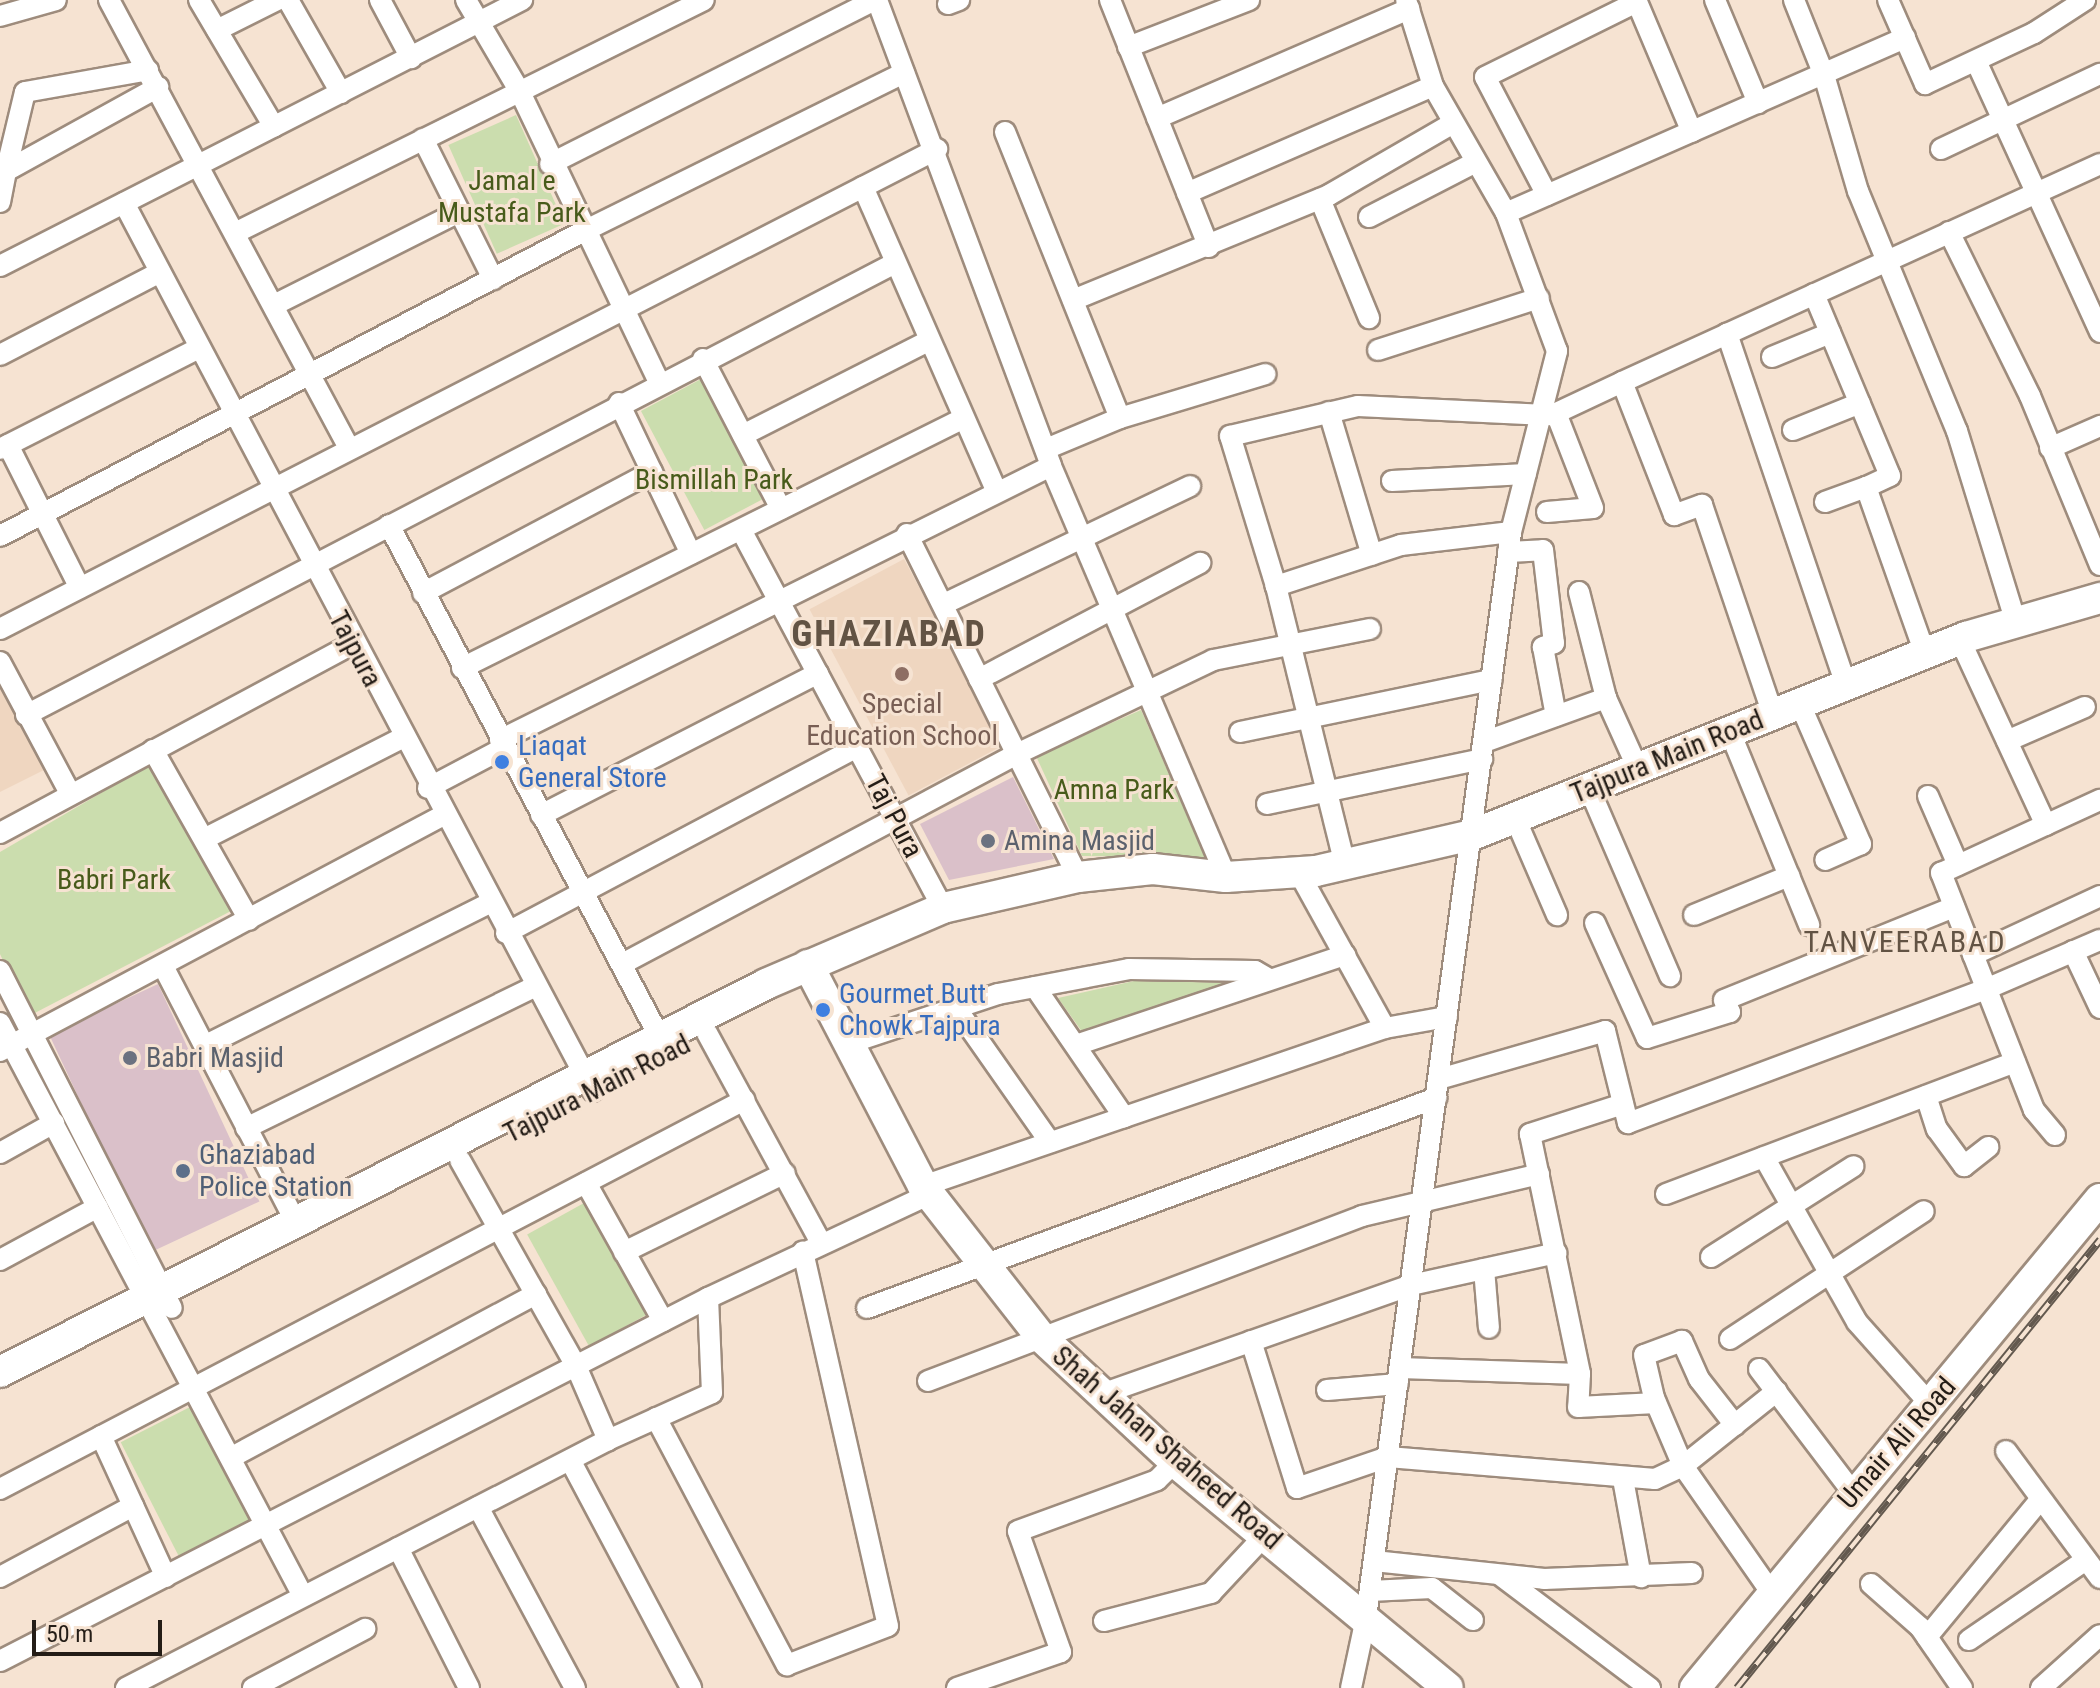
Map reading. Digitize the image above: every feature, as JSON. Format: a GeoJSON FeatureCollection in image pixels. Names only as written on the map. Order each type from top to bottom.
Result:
{"type":"FeatureCollection","features":[{"type":"Feature","properties":{"kind":"street"},"geometry":{"type":"LineString","coordinates":[[0,16],[56,0]]}},
{"type":"Feature","properties":{"kind":"street"},"geometry":{"type":"LineString","coordinates":[[109,0],[201,164],[349,448]]}},
{"type":"Feature","properties":{"kind":"street"},"geometry":{"type":"LineString","coordinates":[[199,0],[274,127]]}},
{"type":"Feature","properties":{"kind":"street"},"geometry":{"type":"LineString","coordinates":[[217,30],[277,0]]}},
{"type":"Feature","properties":{"kind":"street"},"geometry":{"type":"LineString","coordinates":[[288,0],[341,93]]}},
{"type":"Feature","properties":{"kind":"street"},"geometry":{"type":"LineString","coordinates":[[380,0],[411,58]]}},
{"type":"Feature","properties":{"kind":"street"},"geometry":{"type":"LineString","coordinates":[[466,0],[520,92],[582,232],[659,382]]}},
{"type":"Feature","properties":{"kind":"street"},"geometry":{"type":"LineString","coordinates":[[0,266],[522,0]]}},
{"type":"Feature","properties":{"kind":"street"},"geometry":{"type":"LineString","coordinates":[[237,232],[704,0]]}},
{"type":"Feature","properties":{"kind":"street"},"geometry":{"type":"LineString","coordinates":[[550,164],[876,0],[937,149],[1048,457],[1083,533],[1226,877]]}},
{"type":"Feature","properties":{"kind":"street"},"geometry":{"type":"LineString","coordinates":[[1110,0],[1209,247]]}},
{"type":"Feature","properties":{"kind":"street"},"geometry":{"type":"LineString","coordinates":[[1128,47],[1249,0]]}},
{"type":"Feature","properties":{"kind":"street"},"geometry":{"type":"LineString","coordinates":[[1715,0],[1758,103]]}},
{"type":"Feature","properties":{"kind":"street"},"geometry":{"type":"LineString","coordinates":[[1794,0],[1824,75],[1886,263],[1957,431],[2016,623]]}},
{"type":"Feature","properties":{"kind":"street"},"geometry":{"type":"LineString","coordinates":[[1547,195],[1485,77],[1637,2],[1692,132]]}},
{"type":"Feature","properties":{"kind":"street"},"geometry":{"type":"LineString","coordinates":[[1894,2],[1905,38],[1925,84],[1976,61],[2072,3]]}},
{"type":"Feature","properties":{"kind":"street"},"geometry":{"type":"LineString","coordinates":[[1157,118],[1408,4],[1433,86],[1506,213],[1557,351],[1548,415],[1526,474],[1509,542],[1368,1605],[1351,1688]]}},
{"type":"Feature","properties":{"kind":"street"},"geometry":{"type":"LineString","coordinates":[[1506,213],[1905,38]]}},
{"type":"Feature","properties":{"kind":"street"},"geometry":{"type":"LineString","coordinates":[[1976,61],[2038,192],[2091,289],[2100,332]]}},
{"type":"Feature","properties":{"kind":"street"},"geometry":{"type":"LineString","coordinates":[[0,536],[44,516],[233,413],[582,232],[904,73]]}},
{"type":"Feature","properties":{"kind":"street"},"geometry":{"type":"LineString","coordinates":[[1941,149],[2100,74]]}},
{"type":"Feature","properties":{"kind":"street"},"geometry":{"type":"LineString","coordinates":[[6,171],[153,78]]}},
{"type":"Feature","properties":{"kind":"street"},"geometry":{"type":"LineString","coordinates":[[0,202],[25,92],[153,78]]}},
{"type":"Feature","properties":{"kind":"street"},"geometry":{"type":"LineString","coordinates":[[1187,193],[1433,86]]}},
{"type":"Feature","properties":{"kind":"street"},"geometry":{"type":"LineString","coordinates":[[1073,300],[1209,247],[1320,199],[1453,123]]}},
{"type":"Feature","properties":{"kind":"street"},"geometry":{"type":"LineString","coordinates":[[1005,132],[1120,418]]}},
{"type":"Feature","properties":{"kind":"street"},"geometry":{"type":"LineString","coordinates":[[423,139],[493,279]]}},
{"type":"Feature","properties":{"kind":"street"},"geometry":{"type":"LineString","coordinates":[[0,629],[937,149]]}},
{"type":"Feature","properties":{"kind":"street"},"geometry":{"type":"LineString","coordinates":[[1369,217],[1476,162]]}},
{"type":"Feature","properties":{"kind":"street"},"geometry":{"type":"LineString","coordinates":[[1345,865],[1276,586],[1230,436],[1358,406],[1548,415],[2100,164]]}},
{"type":"Feature","properties":{"kind":"street"},"geometry":{"type":"LineString","coordinates":[[863,187],[962,419],[996,490]]}},
{"type":"Feature","properties":{"kind":"street"},"geometry":{"type":"LineString","coordinates":[[1320,199],[1369,318]]}},
{"type":"Feature","properties":{"kind":"street","name":"Tajpura"},"geometry":{"type":"LineString","coordinates":[[124,203],[442,816],[589,1084]]}},
{"type":"Feature","properties":{"kind":"street"},"geometry":{"type":"LineString","coordinates":[[274,305],[459,212]]}},
{"type":"Feature","properties":{"kind":"street"},"geometry":{"type":"LineString","coordinates":[[1949,232],[2050,448],[2100,565]]}},
{"type":"Feature","properties":{"kind":"street"},"geometry":{"type":"LineString","coordinates":[[26,715],[314,568],[703,359],[895,263]]}},
{"type":"Feature","properties":{"kind":"street"},"geometry":{"type":"LineString","coordinates":[[0,355],[160,272]]}},
{"type":"Feature","properties":{"kind":"street"},"geometry":{"type":"LineString","coordinates":[[1814,294],[1890,476],[1825,502]]}},
{"type":"Feature","properties":{"kind":"street"},"geometry":{"type":"LineString","coordinates":[[1378,350],[1539,298]]}},
{"type":"Feature","properties":{"kind":"street"},"geometry":{"type":"LineString","coordinates":[[1772,357],[1830,333]]}},
{"type":"Feature","properties":{"kind":"street"},"geometry":{"type":"LineString","coordinates":[[1727,334],[1846,685]]}},
{"type":"Feature","properties":{"kind":"street"},"geometry":{"type":"LineString","coordinates":[[743,435],[928,341]]}},
{"type":"Feature","properties":{"kind":"street"},"geometry":{"type":"LineString","coordinates":[[80,588],[44,516],[4,447],[199,348]]}},
{"type":"Feature","properties":{"kind":"street"},"geometry":{"type":"LineString","coordinates":[[703,359],[781,509]]}},
{"type":"Feature","properties":{"kind":"street"},"geometry":{"type":"LineString","coordinates":[[428,788],[502,744],[778,598],[996,490],[1048,457],[1120,418],[1266,374]]}},
{"type":"Feature","properties":{"kind":"street"},"geometry":{"type":"LineString","coordinates":[[1622,382],[1674,515],[1702,505],[1786,709],[1861,844],[1825,860]]}},
{"type":"Feature","properties":{"kind":"street"},"geometry":{"type":"LineString","coordinates":[[619,403],[691,554]]}},
{"type":"Feature","properties":{"kind":"street"},"geometry":{"type":"LineString","coordinates":[[1793,430],[1860,403]]}},
{"type":"Feature","properties":{"kind":"street"},"geometry":{"type":"LineString","coordinates":[[1329,412],[1372,555]]}},
{"type":"Feature","properties":{"kind":"street"},"geometry":{"type":"LineString","coordinates":[[1547,512],[1593,508],[1548,415]]}},
{"type":"Feature","properties":{"kind":"street"},"geometry":{"type":"LineString","coordinates":[[462,668],[962,419]]}},
{"type":"Feature","properties":{"kind":"street"},"geometry":{"type":"LineString","coordinates":[[2050,448],[2100,426]]}},
{"type":"Feature","properties":{"kind":"street"},"geometry":{"type":"LineString","coordinates":[[423,593],[652,472]]}},
{"type":"Feature","properties":{"kind":"street"},"geometry":{"type":"LineString","coordinates":[[1392,481],[1526,474]]}},
{"type":"Feature","properties":{"kind":"street"},"geometry":{"type":"LineString","coordinates":[[944,604],[1083,533],[1190,486]]}},
{"type":"Feature","properties":{"kind":"street"},"geometry":{"type":"LineString","coordinates":[[1866,487],[1925,654]]}},
{"type":"Feature","properties":{"kind":"street"},"geometry":{"type":"LineString","coordinates":[[389,525],[660,1038]]}},
{"type":"Feature","properties":{"kind":"street","name":"Taj Pura"},"geometry":{"type":"LineString","coordinates":[[741,530],[943,908]]}},
{"type":"Feature","properties":{"kind":"street"},"geometry":{"type":"LineString","coordinates":[[907,534],[1078,877]]}},
{"type":"Feature","properties":{"kind":"street"},"geometry":{"type":"LineString","coordinates":[[1276,586],[1401,545],[1509,542],[1543,550],[1554,643],[1543,647],[1556,716]]}},
{"type":"Feature","properties":{"kind":"street"},"geometry":{"type":"LineString","coordinates":[[979,679],[1200,563]]}},
{"type":"Feature","properties":{"kind":"street"},"geometry":{"type":"LineString","coordinates":[[1579,592],[1606,698],[1638,769]]}},
{"type":"Feature","properties":{"kind":"street","name":"Tajpura Main Road"},"geometry":{"type":"LineString","coordinates":[[0,1372],[160,1303],[460,1160],[660,1038],[812,972],[943,908],[1078,877],[1153,869],[1226,877],[1299,873],[1472,835],[1960,640],[2100,598]]}},
{"type":"Feature","properties":{"kind":"street"},"geometry":{"type":"LineString","coordinates":[[622,964],[1017,754],[1213,660],[1292,648],[1370,629]]}},
{"type":"Feature","properties":{"kind":"street"},"geometry":{"type":"LineString","coordinates":[[1960,640],[2046,825]]}},
{"type":"Feature","properties":{"kind":"street"},"geometry":{"type":"LineString","coordinates":[[0,833],[353,644]]}},
{"type":"Feature","properties":{"kind":"street"},"geometry":{"type":"LineString","coordinates":[[0,662],[70,793]]}},
{"type":"Feature","properties":{"kind":"street"},"geometry":{"type":"LineString","coordinates":[[541,815],[818,673]]}},
{"type":"Feature","properties":{"kind":"street"},"geometry":{"type":"LineString","coordinates":[[1240,732],[1492,680]]}},
{"type":"Feature","properties":{"kind":"street"},"geometry":{"type":"LineString","coordinates":[[1267,804],[1483,750],[1556,716],[1606,698]]}},
{"type":"Feature","properties":{"kind":"street"},"geometry":{"type":"LineString","coordinates":[[2007,741],[2085,707]]}},
{"type":"Feature","properties":{"kind":"street"},"geometry":{"type":"LineString","coordinates":[[1730,732],[1809,925]]}},
{"type":"Feature","properties":{"kind":"street"},"geometry":{"type":"LineString","coordinates":[[204,839],[402,738]]}},
{"type":"Feature","properties":{"kind":"street"},"geometry":{"type":"LineString","coordinates":[[506,933],[857,747]]}},
{"type":"Feature","properties":{"kind":"street"},"geometry":{"type":"LineString","coordinates":[[153,750],[249,920]]}},
{"type":"Feature","properties":{"kind":"street"},"geometry":{"type":"LineString","coordinates":[[1589,788],[1670,976]]}},
{"type":"Feature","properties":{"kind":"street"},"geometry":{"type":"LineString","coordinates":[[1928,796],[1958,865]]}},
{"type":"Feature","properties":{"kind":"street"},"geometry":{"type":"LineString","coordinates":[[2055,1135],[2034,1110],[1941,873],[2100,800]]}},
{"type":"Feature","properties":{"kind":"street"},"geometry":{"type":"LineString","coordinates":[[6,1048],[442,816]]}},
{"type":"Feature","properties":{"kind":"street"},"geometry":{"type":"LineString","coordinates":[[1515,818],[1557,915]]}},
{"type":"Feature","properties":{"kind":"street"},"geometry":{"type":"LineString","coordinates":[[1299,873],[1385,1028]]}},
{"type":"Feature","properties":{"kind":"street"},"geometry":{"type":"LineString","coordinates":[[1694,915],[1789,876]]}},
{"type":"Feature","properties":{"kind":"street","name":"Tajpura Main Road"},"geometry":{"type":"LineString","coordinates":[[0,1393],[297,1225],[589,1084],[707,1033],[812,972],[1002,912],[1190,888],[1226,877]]}},
{"type":"Feature","properties":{"kind":"street"},"geometry":{"type":"LineString","coordinates":[[1973,955],[2100,896]]}},
{"type":"Feature","properties":{"kind":"street"},"geometry":{"type":"LineString","coordinates":[[206,1045],[490,903]]}},
{"type":"Feature","properties":{"kind":"street"},"geometry":{"type":"LineString","coordinates":[[1595,923],[1647,1038],[1730,1012],[1724,1000],[1954,907]]}},
{"type":"Feature","properties":{"kind":"street"},"geometry":{"type":"LineString","coordinates":[[867,1308],[984,1266],[1438,1088],[1605,1031],[1628,1123],[1656,1116],[1986,989],[2100,940]]}},
{"type":"Feature","properties":{"kind":"street"},"geometry":{"type":"LineString","coordinates":[[2073,951],[2100,1008]]}},
{"type":"Feature","properties":{"kind":"street"},"geometry":{"type":"LineString","coordinates":[[1076,1045],[1267,978],[1345,955]]}},
{"type":"Feature","properties":{"kind":"street"},"geometry":{"type":"LineString","coordinates":[[163,966],[297,1225]]}},
{"type":"Feature","properties":{"kind":"street"},"geometry":{"type":"LineString","coordinates":[[847,1044],[956,1008],[1035,987],[1129,969],[1255,971],[1267,978]]}},
{"type":"Feature","properties":{"kind":"street"},"geometry":{"type":"LineString","coordinates":[[0,971],[160,1303],[197,1389],[303,1596]]}},
{"type":"Feature","properties":{"kind":"street","name":"Shah Jahan Shaheed Road"},"geometry":{"type":"LineString","coordinates":[[812,972],[926,1190],[1040,1336],[1099,1395],[1175,1462],[1265,1535],[1368,1605],[1448,1688]]}},
{"type":"Feature","properties":{"kind":"street"},"geometry":{"type":"LineString","coordinates":[[246,1128],[536,986]]}},
{"type":"Feature","properties":{"kind":"street"},"geometry":{"type":"LineString","coordinates":[[1035,987],[1124,1117]]}},
{"type":"Feature","properties":{"kind":"street"},"geometry":{"type":"LineString","coordinates":[[956,1008],[1050,1142]]}},
{"type":"Feature","properties":{"kind":"street"},"geometry":{"type":"LineString","coordinates":[[0,1661],[708,1298],[926,1190],[1050,1142],[1385,1028],[1447,1017]]}},
{"type":"Feature","properties":{"kind":"street"},"geometry":{"type":"LineString","coordinates":[[0,1023],[6,1048],[54,1123],[98,1207],[160,1303]]}},
{"type":"Feature","properties":{"kind":"street"},"geometry":{"type":"LineString","coordinates":[[656,1418],[787,1665],[888,1626],[812,1248],[785,1173],[707,1033]]}},
{"type":"Feature","properties":{"kind":"street"},"geometry":{"type":"LineString","coordinates":[[1666,1194],[2015,1062]]}},
{"type":"Feature","properties":{"kind":"street"},"geometry":{"type":"LineString","coordinates":[[1926,1096],[1937,1129],[1964,1166],[1988,1147]]}},
{"type":"Feature","properties":{"kind":"street"},"geometry":{"type":"LineString","coordinates":[[0,1489],[197,1389],[744,1100]]}},
{"type":"Feature","properties":{"kind":"street"},"geometry":{"type":"LineString","coordinates":[[1623,1104],[1530,1134],[1580,1374],[1578,1407],[1656,1403]]}},
{"type":"Feature","properties":{"kind":"street"},"geometry":{"type":"LineString","coordinates":[[0,1153],[54,1123]]}},
{"type":"Feature","properties":{"kind":"street"},"geometry":{"type":"LineString","coordinates":[[1764,1157],[1857,1322],[1931,1405]]}},
{"type":"Feature","properties":{"kind":"street"},"geometry":{"type":"LineString","coordinates":[[460,1160],[576,1366],[608,1440]]}},
{"type":"Feature","properties":{"kind":"street"},"geometry":{"type":"LineString","coordinates":[[1711,1257],[1854,1166]]}},
{"type":"Feature","properties":{"kind":"street"},"geometry":{"type":"LineString","coordinates":[[624,1252],[785,1173]]}},
{"type":"Feature","properties":{"kind":"street"},"geometry":{"type":"LineString","coordinates":[[928,1381],[1362,1216],[1422,1205],[1539,1174]]}},
{"type":"Feature","properties":{"kind":"street"},"geometry":{"type":"LineString","coordinates":[[586,1183],[663,1321]]}},
{"type":"Feature","properties":{"kind":"street","name":"Umair Ali Road"},"geometry":{"type":"LineString","coordinates":[[1695,1688],[1771,1592],[1931,1405],[2100,1199]]}},
{"type":"Feature","properties":{"kind":"street"},"geometry":{"type":"LineString","coordinates":[[0,1260],[98,1207]]}},
{"type":"Feature","properties":{"kind":"street"},"geometry":{"type":"LineString","coordinates":[[1730,1339],[1924,1211]]}},
{"type":"Feature","properties":{"kind":"street"},"geometry":{"type":"LineString","coordinates":[[1099,1395],[1411,1285],[1557,1253]]}},
{"type":"Feature","properties":{"kind":"street"},"geometry":{"type":"LineString","coordinates":[[1484,1269],[1489,1328]]}},
{"type":"Feature","properties":{"kind":"street"},"geometry":{"type":"LineString","coordinates":[[232,1457],[536,1294]]}},
{"type":"Feature","properties":{"kind":"street"},"geometry":{"type":"LineString","coordinates":[[126,1688],[608,1440],[712,1393],[708,1298]]}},
{"type":"Feature","properties":{"kind":"street"},"geometry":{"type":"LineString","coordinates":[[1251,1341],[1297,1488],[1388,1457],[1623,1479],[1655,1479],[1683,1466],[1777,1391]]}},
{"type":"Feature","properties":{"kind":"street"},"geometry":{"type":"LineString","coordinates":[[1735,1425],[1699,1379],[1682,1341],[1644,1355],[1656,1403],[1683,1466],[1771,1592]]}},
{"type":"Feature","properties":{"kind":"street"},"geometry":{"type":"LineString","coordinates":[[1759,1369],[1854,1494]]}},
{"type":"Feature","properties":{"kind":"street"},"geometry":{"type":"LineString","coordinates":[[1327,1390],[1399,1376],[1580,1374]]}},
{"type":"Feature","properties":{"kind":"street"},"geometry":{"type":"LineString","coordinates":[[101,1436],[166,1577]]}},
{"type":"Feature","properties":{"kind":"street"},"geometry":{"type":"LineString","coordinates":[[2006,1451],[2100,1578]]}},
{"type":"Feature","properties":{"kind":"street"},"geometry":{"type":"LineString","coordinates":[[570,1460],[691,1688]]}},
{"type":"Feature","properties":{"kind":"street"},"geometry":{"type":"LineString","coordinates":[[957,1688],[980,1684],[1061,1652],[1018,1531],[1157,1480],[1175,1462]]}},
{"type":"Feature","properties":{"kind":"street"},"geometry":{"type":"LineString","coordinates":[[1623,1479],[1641,1577]]}},
{"type":"Feature","properties":{"kind":"street"},"geometry":{"type":"LineString","coordinates":[[1927,1637],[2040,1500]]}},
{"type":"Feature","properties":{"kind":"street"},"geometry":{"type":"LineString","coordinates":[[0,1577],[133,1506]]}},
{"type":"Feature","properties":{"kind":"street"},"geometry":{"type":"LineString","coordinates":[[478,1507],[575,1688]]}},
{"type":"Feature","properties":{"kind":"street"},"geometry":{"type":"LineString","coordinates":[[1104,1621],[1211,1593],[1265,1535]]}},
{"type":"Feature","properties":{"kind":"street"},"geometry":{"type":"LineString","coordinates":[[398,1548],[469,1688]]}},
{"type":"Feature","properties":{"kind":"street"},"geometry":{"type":"LineString","coordinates":[[1969,1640],[2086,1560]]}},
{"type":"Feature","properties":{"kind":"street"},"geometry":{"type":"LineString","coordinates":[[1374,1561],[1500,1575],[1641,1577],[1692,1573]]}},
{"type":"Feature","properties":{"kind":"street"},"geometry":{"type":"LineString","coordinates":[[1500,1575],[1650,1688]]}},
{"type":"Feature","properties":{"kind":"street"},"geometry":{"type":"LineString","coordinates":[[1871,1584],[1927,1637],[1962,1688]]}},
{"type":"Feature","properties":{"kind":"street"},"geometry":{"type":"LineString","coordinates":[[1368,1605],[1432,1588],[1473,1620]]}},
{"type":"Feature","properties":{"kind":"street"},"geometry":{"type":"LineString","coordinates":[[253,1688],[365,1629]]}},
{"type":"Feature","properties":{"kind":"street"},"geometry":{"type":"LineString","coordinates":[[2041,1688],[2100,1635]]}},
{"type":"Feature","properties":{"kind":"shaded area","name":"Special Education School"},"geometry":{"type":"Polygon","coordinates":[[[904,559],[1003,745],[909,796],[810,609],[904,559]]]}},
{"type":"Feature","properties":{"kind":"shaded area"},"geometry":{"type":"Polygon","coordinates":[[[0,687],[44,770],[0,792],[0,687]]]}},
{"type":"Feature","properties":{"kind":"green space","name":"Jamal e Mustafa Park"},"geometry":{"type":"Polygon","coordinates":[[[516,115],[564,224],[497,254],[448,145],[516,115]]]}},
{"type":"Feature","properties":{"kind":"green space","name":"Bismillah Park"},"geometry":{"type":"Polygon","coordinates":[[[701,379],[764,498],[704,530],[641,411],[701,379]]]}},
{"type":"Feature","properties":{"kind":"green space","name":"Amna Park"},"geometry":{"type":"Polygon","coordinates":[[[1141,710],[1205,857],[1082,856],[1036,756],[1141,710]]]}},
{"type":"Feature","properties":{"kind":"green space","name":"Babri Park"},"geometry":{"type":"Polygon","coordinates":[[[149,765],[231,911],[29,1016],[0,954],[0,852],[149,765]]]}},
{"type":"Feature","properties":{"kind":"green space"},"geometry":{"type":"Polygon","coordinates":[[[1134,981],[1245,983],[1083,1033],[1058,998],[1134,981]]]}},
{"type":"Feature","properties":{"kind":"green space"},"geometry":{"type":"Polygon","coordinates":[[[584,1203],[646,1315],[589,1346],[527,1235],[584,1203]]]}},
{"type":"Feature","properties":{"kind":"green space"},"geometry":{"type":"Polygon","coordinates":[[[192,1406],[250,1520],[179,1556],[121,1442],[192,1406]]]}},
{"type":"Feature","properties":{"kind":"building","name":"Amina Masjid"},"geometry":{"type":"Polygon","coordinates":[[[1013,777],[1054,859],[949,880],[920,824],[1013,777]]]}},
{"type":"Feature","properties":{"kind":"building"},"geometry":{"type":"Polygon","coordinates":[[[158,984],[259,1202],[151,1252],[49,1035],[158,984]]]}},
{"type":"Feature","properties":{"kind":"railway"},"geometry":{"type":"LineString","coordinates":[[1737,1688],[2100,1240]]}},
{"type":"Feature","properties":{"kind":"place","name":"Special Education School"},"geometry":{"type":"Point","coordinates":[902,674]}},
{"type":"Feature","properties":{"kind":"place","name":"Liaqat General Store"},"geometry":{"type":"Point","coordinates":[502,762]}},
{"type":"Feature","properties":{"kind":"place","name":"Amina Masjid"},"geometry":{"type":"Point","coordinates":[988,841]}},
{"type":"Feature","properties":{"kind":"place","name":"Gourmet Butt Chowk Tajpura"},"geometry":{"type":"Point","coordinates":[823,1010]}},
{"type":"Feature","properties":{"kind":"place","name":"Babri Masjid"},"geometry":{"type":"Point","coordinates":[130,1058]}},
{"type":"Feature","properties":{"kind":"place","name":"Ghaziabad Police Station"},"geometry":{"type":"Point","coordinates":[183,1171]}},
{"type":"Feature","properties":{"kind":"district","name":"GHAZIABAD"},"geometry":{"type":"Point","coordinates":[889,635]}},
{"type":"Feature","properties":{"kind":"district","name":"TANVEERABAD"},"geometry":{"type":"Point","coordinates":[1905,942]}}]}
